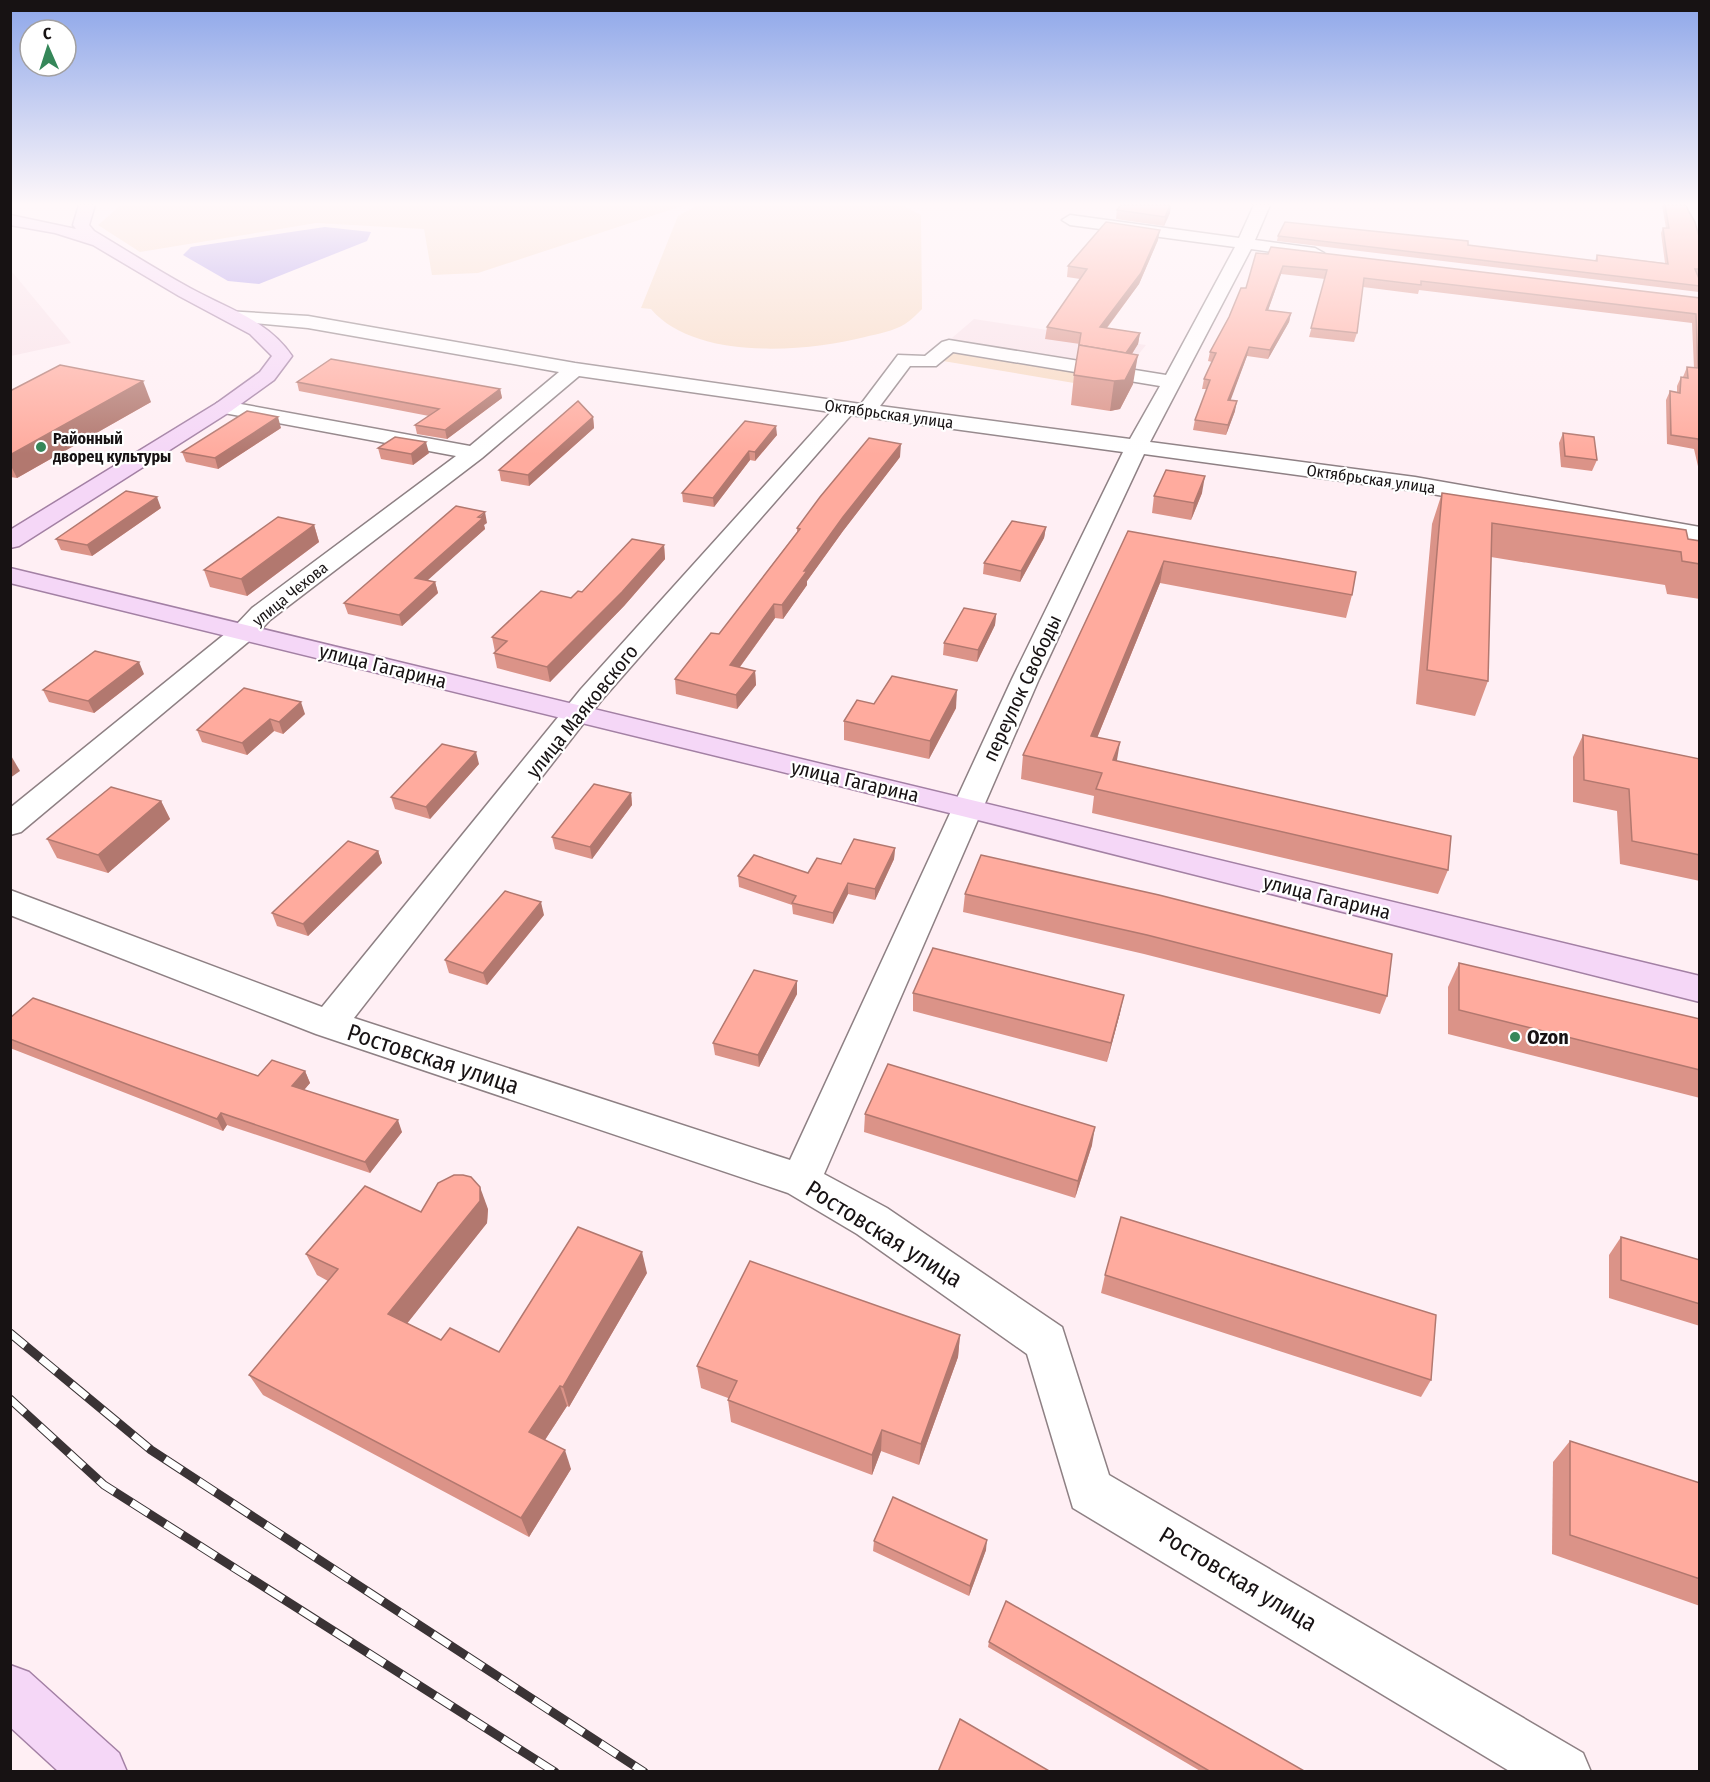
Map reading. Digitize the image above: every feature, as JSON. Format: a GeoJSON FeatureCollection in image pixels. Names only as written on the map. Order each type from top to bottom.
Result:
{"type":"FeatureCollection","features":[{"type":"Feature","properties":{"kind":"main road","name":"Октябрьская улица"},"geometry":{"type":"LineString","coordinates":[[178,288],[232,315]]}},
{"type":"Feature","properties":{"kind":"main road"},"geometry":{"type":"LineString","coordinates":[[10,541],[224,407],[267,376],[282,356],[269,340],[232,315]]}},
{"type":"Feature","properties":{"kind":"main road","name":"улица Гагарина"},"geometry":{"type":"LineString","coordinates":[[10,575],[246,631],[578,715],[966,807],[1700,990]]}},
{"type":"Feature","properties":{"kind":"main road"},"geometry":{"type":"LineString","coordinates":[[10,1691],[100,1772]]}},
{"type":"Feature","properties":{"kind":"street","name":"переулок Свободы"},"geometry":{"type":"LineString","coordinates":[[801,1181],[966,807],[1134,448],[1221,288]]}},
{"type":"Feature","properties":{"kind":"street","name":"Октябрьская улица"},"geometry":{"type":"LineString","coordinates":[[232,315],[308,322],[574,369],[856,410],[1415,484],[1700,534]]}},
{"type":"Feature","properties":{"kind":"street"},"geometry":{"type":"LineString","coordinates":[[966,332],[1107,354]]}},
{"type":"Feature","properties":{"kind":"street"},"geometry":{"type":"LineString","coordinates":[[1020,358],[1036,342]]}},
{"type":"Feature","properties":{"kind":"street"},"geometry":{"type":"LineString","coordinates":[[929,362],[950,346],[1170,382]]}},
{"type":"Feature","properties":{"kind":"street","name":"улица Маяковского"},"geometry":{"type":"LineString","coordinates":[[329,1024],[578,715],[591,695],[905,359],[929,362]]}},
{"type":"Feature","properties":{"kind":"street"},"geometry":{"type":"LineString","coordinates":[[929,362],[1075,385]]}},
{"type":"Feature","properties":{"kind":"street","name":"улица Чехова"},"geometry":{"type":"LineString","coordinates":[[10,825],[246,631],[261,614],[474,453],[574,369]]}},
{"type":"Feature","properties":{"kind":"street"},"geometry":{"type":"LineString","coordinates":[[224,407],[474,453]]}},
{"type":"Feature","properties":{"kind":"street","name":"Ростовская улица"},"geometry":{"type":"LineString","coordinates":[[10,902],[329,1024],[801,1181],[872,1221],[1046,1342],[1090,1491],[1564,1772]]}},
{"type":"Feature","properties":{"kind":"shaded area"},"geometry":{"type":"Polygon","coordinates":[[[11,288],[26,288],[71,343],[11,356],[11,288]]]}},
{"type":"Feature","properties":{"kind":"shaded area"},"geometry":{"type":"Polygon","coordinates":[[[649,288],[922,288],[922,309],[905,324],[865,337],[813,346],[752,348],[722,345],[670,326],[651,309],[641,308],[649,288]]]}},
{"type":"Feature","properties":{"kind":"shaded area"},"geometry":{"type":"Polygon","coordinates":[[[974,319],[1146,345],[1125,371],[945,344],[974,319]]]}},
{"type":"Feature","properties":{"kind":"shaded area"},"geometry":{"type":"Polygon","coordinates":[[[951,348],[1083,372],[1074,383],[937,360],[951,348]]]}},
{"type":"Feature","properties":{"kind":"building"},"geometry":{"type":"Polygon","coordinates":[[[1074,288],[1129,288],[1100,327],[1140,333],[1126,353],[1079,345],[1081,333],[1047,327],[1074,288]]]}},
{"type":"Feature","properties":{"kind":"building"},"geometry":{"type":"Polygon","coordinates":[[[1241,288],[1274,288],[1266,310],[1291,313],[1270,350],[1249,347],[1228,400],[1237,401],[1228,425],[1195,420],[1210,380],[1204,379],[1216,353],[1210,352],[1229,317],[1241,288]]]}},
{"type":"Feature","properties":{"kind":"building"},"geometry":{"type":"Polygon","coordinates":[[[1322,288],[1363,288],[1357,333],[1311,328],[1322,288]]]}},
{"type":"Feature","properties":{"kind":"building"},"geometry":{"type":"Polygon","coordinates":[[[1481,288],[1617,288],[1700,298],[1700,444],[1698,439],[1671,435],[1670,391],[1680,393],[1681,377],[1688,378],[1687,367],[1698,368],[1696,314],[1481,288]]]}},
{"type":"Feature","properties":{"kind":"building"},"geometry":{"type":"Polygon","coordinates":[[[1079,345],[1138,355],[1125,380],[1114,381],[1074,375],[1079,345]]]}},
{"type":"Feature","properties":{"kind":"building"},"geometry":{"type":"Polygon","coordinates":[[[331,359],[500,389],[445,430],[415,425],[439,409],[297,382],[331,359]]]}},
{"type":"Feature","properties":{"kind":"building"},"geometry":{"type":"Polygon","coordinates":[[[60,365],[143,381],[10,455],[10,391],[60,365]]]}},
{"type":"Feature","properties":{"kind":"building"},"geometry":{"type":"Polygon","coordinates":[[[578,401],[593,417],[528,475],[499,470],[578,401]]]}},
{"type":"Feature","properties":{"kind":"building"},"geometry":{"type":"Polygon","coordinates":[[[247,411],[278,417],[215,458],[182,452],[247,411]]]}},
{"type":"Feature","properties":{"kind":"building"},"geometry":{"type":"Polygon","coordinates":[[[745,421],[776,426],[755,452],[749,451],[713,498],[682,493],[745,421]]]}},
{"type":"Feature","properties":{"kind":"building"},"geometry":{"type":"Polygon","coordinates":[[[1563,433],[1594,437],[1597,460],[1565,456],[1563,433]]]}},
{"type":"Feature","properties":{"kind":"building"},"geometry":{"type":"Polygon","coordinates":[[[395,437],[426,442],[411,454],[378,448],[395,437]]]}},
{"type":"Feature","properties":{"kind":"building"},"geometry":{"type":"Polygon","coordinates":[[[869,438],[901,444],[843,517],[782,605],[774,604],[730,665],[755,671],[736,695],[675,679],[711,633],[719,634],[800,529],[797,528],[820,497],[869,438]]]}},
{"type":"Feature","properties":{"kind":"building"},"geometry":{"type":"Polygon","coordinates":[[[1166,470],[1205,476],[1194,503],[1154,496],[1166,470]]]}},
{"type":"Feature","properties":{"kind":"building"},"geometry":{"type":"Polygon","coordinates":[[[126,491],[157,497],[87,545],[56,539],[126,491]]]}},
{"type":"Feature","properties":{"kind":"building"},"geometry":{"type":"Polygon","coordinates":[[[1442,493],[1686,530],[1688,539],[1700,541],[1700,564],[1682,561],[1681,552],[1492,523],[1488,681],[1427,670],[1442,493]]]}},
{"type":"Feature","properties":{"kind":"building"},"geometry":{"type":"Polygon","coordinates":[[[456,506],[485,512],[478,517],[483,518],[415,578],[435,582],[399,615],[344,603],[456,506]]]}},
{"type":"Feature","properties":{"kind":"building"},"geometry":{"type":"Polygon","coordinates":[[[278,517],[314,525],[241,579],[204,570],[278,517]]]}},
{"type":"Feature","properties":{"kind":"building"},"geometry":{"type":"Polygon","coordinates":[[[1012,521],[1046,527],[1021,571],[984,563],[1012,521]]]}},
{"type":"Feature","properties":{"kind":"building"},"geometry":{"type":"Polygon","coordinates":[[[1128,531],[1356,572],[1352,595],[1164,561],[1091,736],[1120,742],[1113,760],[1451,836],[1448,870],[1096,789],[1102,773],[1023,755],[1128,531]]]}},
{"type":"Feature","properties":{"kind":"building"},"geometry":{"type":"Polygon","coordinates":[[[632,539],[664,545],[622,592],[547,667],[494,653],[507,641],[492,637],[541,591],[571,598],[578,591],[582,592],[632,539]]]}},
{"type":"Feature","properties":{"kind":"building"},"geometry":{"type":"Polygon","coordinates":[[[964,608],[996,614],[978,650],[944,643],[964,608]]]}},
{"type":"Feature","properties":{"kind":"building"},"geometry":{"type":"Polygon","coordinates":[[[95,651],[139,662],[88,701],[43,690],[95,651]]]}},
{"type":"Feature","properties":{"kind":"building"},"geometry":{"type":"Polygon","coordinates":[[[892,676],[957,690],[930,741],[844,721],[857,700],[874,704],[892,676]]]}},
{"type":"Feature","properties":{"kind":"building"},"geometry":{"type":"Polygon","coordinates":[[[244,688],[301,702],[279,722],[270,719],[242,743],[197,730],[244,688]]]}},
{"type":"Feature","properties":{"kind":"building"},"geometry":{"type":"Polygon","coordinates":[[[1583,735],[1700,759],[1700,855],[1632,841],[1629,789],[1584,780],[1583,735]]]}},
{"type":"Feature","properties":{"kind":"building"},"geometry":{"type":"Polygon","coordinates":[[[442,744],[476,752],[426,807],[391,797],[442,744]]]}},
{"type":"Feature","properties":{"kind":"building"},"geometry":{"type":"Polygon","coordinates":[[[594,784],[631,793],[590,847],[552,837],[594,784]]]}},
{"type":"Feature","properties":{"kind":"building"},"geometry":{"type":"Polygon","coordinates":[[[111,787],[161,801],[98,855],[47,839],[111,787]]]}},
{"type":"Feature","properties":{"kind":"building"},"geometry":{"type":"Polygon","coordinates":[[[854,839],[895,848],[875,889],[848,883],[833,913],[792,903],[796,896],[738,876],[754,855],[808,873],[817,858],[841,864],[854,839]]]}},
{"type":"Feature","properties":{"kind":"building"},"geometry":{"type":"Polygon","coordinates":[[[348,841],[378,851],[303,924],[272,913],[348,841]]]}},
{"type":"Feature","properties":{"kind":"building"},"geometry":{"type":"Polygon","coordinates":[[[981,855],[1159,895],[1392,954],[1387,996],[1147,935],[965,894],[981,855]]]}},
{"type":"Feature","properties":{"kind":"building"},"geometry":{"type":"Polygon","coordinates":[[[505,891],[541,902],[483,973],[445,960],[505,891]]]}},
{"type":"Feature","properties":{"kind":"building"},"geometry":{"type":"Polygon","coordinates":[[[933,948],[1124,995],[1111,1043],[913,993],[933,948]]]}},
{"type":"Feature","properties":{"kind":"building"},"geometry":{"type":"Polygon","coordinates":[[[1459,963],[1700,1019],[1700,1070],[1459,1010],[1459,963]]]}},
{"type":"Feature","properties":{"kind":"building"},"geometry":{"type":"Polygon","coordinates":[[[754,970],[797,981],[758,1055],[713,1043],[754,970]]]}},
{"type":"Feature","properties":{"kind":"building"},"geometry":{"type":"Polygon","coordinates":[[[33,998],[258,1076],[272,1060],[305,1071],[292,1086],[398,1120],[365,1162],[221,1113],[217,1119],[10,1039],[10,1018],[33,998]]]}},
{"type":"Feature","properties":{"kind":"building"},"geometry":{"type":"Polygon","coordinates":[[[888,1064],[1095,1127],[1078,1181],[865,1114],[888,1064]]]}},
{"type":"Feature","properties":{"kind":"building"},"geometry":{"type":"Polygon","coordinates":[[[454,1175],[471,1177],[480,1187],[480,1201],[388,1314],[441,1340],[450,1328],[499,1352],[578,1227],[642,1252],[563,1387],[560,1386],[529,1432],[565,1450],[521,1518],[249,1375],[338,1269],[306,1254],[365,1186],[421,1212],[438,1183],[454,1175]]]}},
{"type":"Feature","properties":{"kind":"building"},"geometry":{"type":"Polygon","coordinates":[[[1121,1217],[1436,1315],[1431,1380],[1105,1275],[1121,1217]]]}},
{"type":"Feature","properties":{"kind":"building"},"geometry":{"type":"Polygon","coordinates":[[[1621,1237],[1700,1260],[1700,1304],[1621,1280],[1621,1237]]]}},
{"type":"Feature","properties":{"kind":"building"},"geometry":{"type":"Polygon","coordinates":[[[750,1261],[960,1335],[921,1444],[882,1430],[872,1455],[728,1400],[737,1381],[697,1366],[750,1261]]]}},
{"type":"Feature","properties":{"kind":"building"},"geometry":{"type":"Polygon","coordinates":[[[1570,1441],[1700,1483],[1700,1579],[1570,1535],[1570,1441]]]}},
{"type":"Feature","properties":{"kind":"building"},"geometry":{"type":"Polygon","coordinates":[[[893,1497],[987,1540],[970,1586],[874,1541],[893,1497]]]}},
{"type":"Feature","properties":{"kind":"building"},"geometry":{"type":"Polygon","coordinates":[[[1006,1601],[1306,1772],[1211,1772],[989,1642],[1006,1601]]]}},
{"type":"Feature","properties":{"kind":"building"},"geometry":{"type":"Polygon","coordinates":[[[960,1719],[1051,1772],[938,1772],[960,1719]]]}},
{"type":"Feature","properties":{"kind":"railway"},"geometry":{"type":"LineString","coordinates":[[10,1333],[151,1450],[644,1772]]}},
{"type":"Feature","properties":{"kind":"railway"},"geometry":{"type":"LineString","coordinates":[[10,1399],[104,1485],[555,1772]]}},
{"type":"Feature","properties":{"kind":"place","name":"Районный дворец культуры"},"geometry":{"type":"Point","coordinates":[41,447]}},
{"type":"Feature","properties":{"kind":"place","name":"Ozon"},"geometry":{"type":"Point","coordinates":[1515,1037]}}]}
